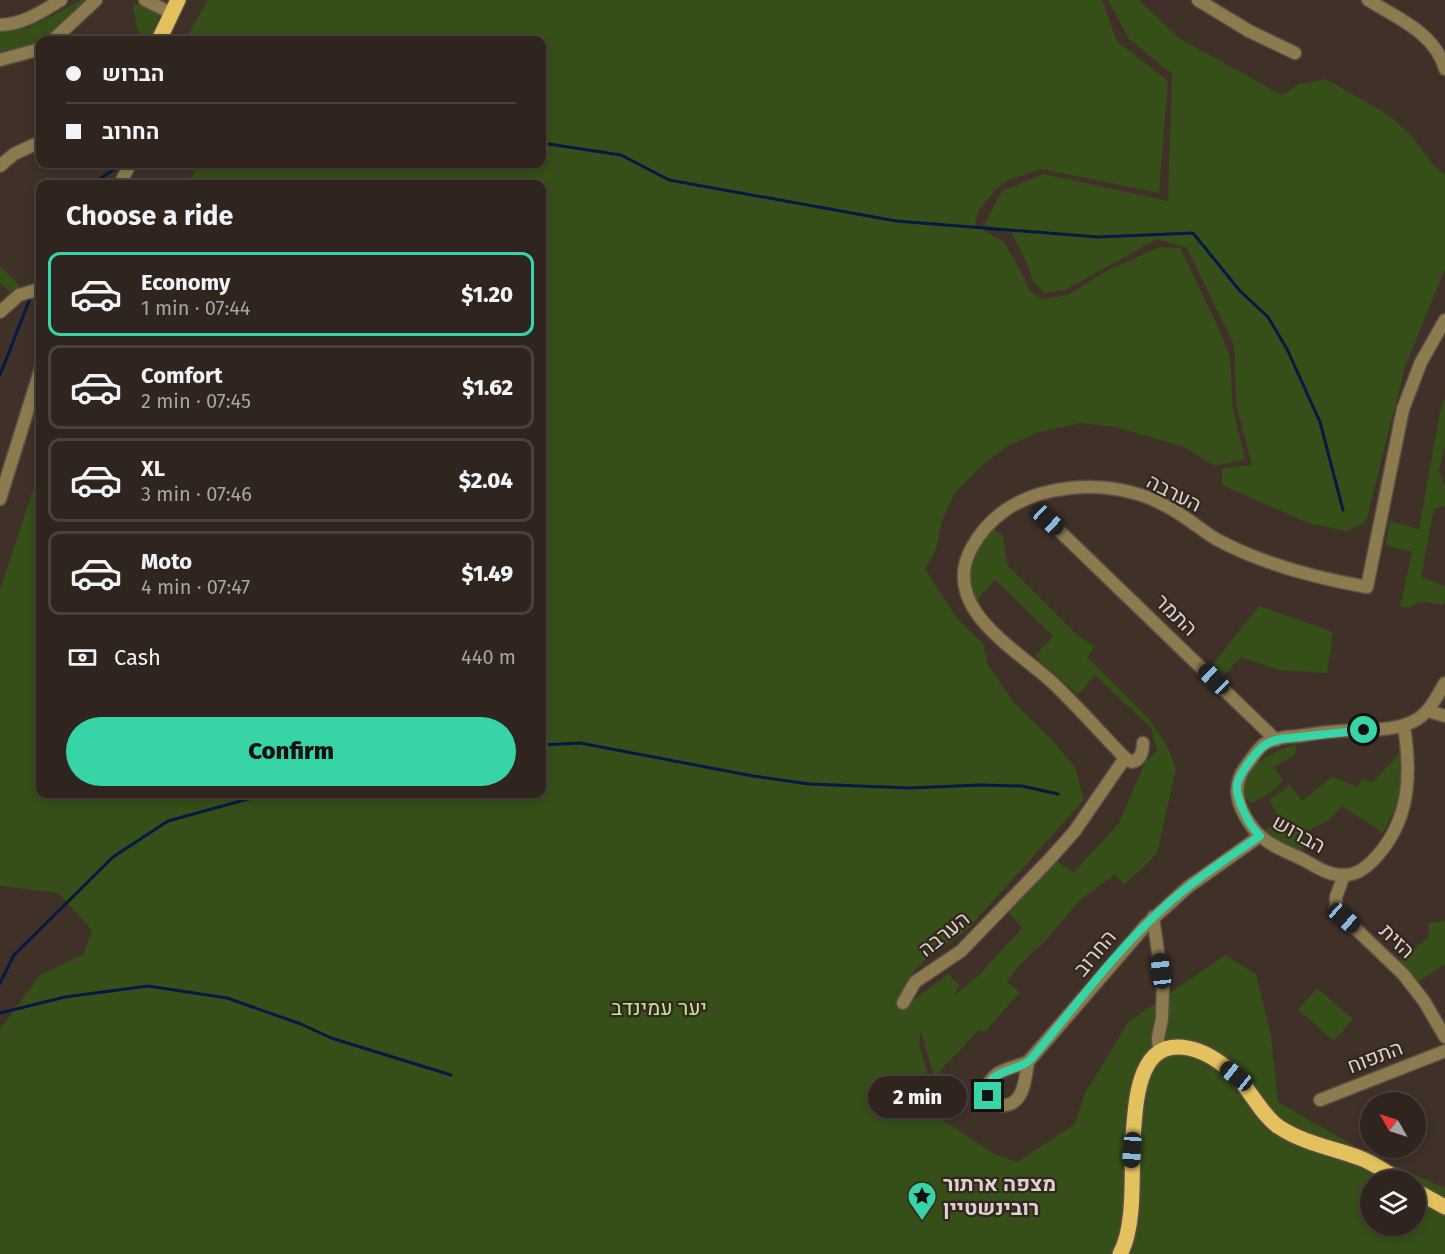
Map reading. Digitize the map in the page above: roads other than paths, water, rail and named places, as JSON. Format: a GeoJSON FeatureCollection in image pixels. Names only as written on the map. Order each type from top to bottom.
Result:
{"type":"FeatureCollection","features":[{"type":"Feature","properties":{"kind":"main road"},"geometry":{"type":"LineString","coordinates":[[161,36],[174,7]]}},
{"type":"Feature","properties":{"kind":"main road"},"geometry":{"type":"LineString","coordinates":[[1120,1254],[1130,1228],[1131,1169],[1138,1092],[1148,1063],[1159,1050],[1167,1047],[1179,1046],[1195,1049],[1215,1059],[1236,1076],[1276,1125],[1294,1135],[1362,1159],[1381,1170]]}},
{"type":"Feature","properties":{"kind":"main road"},"geometry":{"type":"LineString","coordinates":[[1426,1197],[1445,1207]]}},
{"type":"Feature","properties":{"kind":"street"},"geometry":{"type":"LineString","coordinates":[[0,25],[30,19],[61,0]]}},
{"type":"Feature","properties":{"kind":"street"},"geometry":{"type":"LineString","coordinates":[[57,36],[96,0]]}},
{"type":"Feature","properties":{"kind":"street"},"geometry":{"type":"LineString","coordinates":[[145,0],[174,7]]}},
{"type":"Feature","properties":{"kind":"street"},"geometry":{"type":"LineString","coordinates":[[1198,0],[1236,24],[1295,53]]}},
{"type":"Feature","properties":{"kind":"street"},"geometry":{"type":"LineString","coordinates":[[1368,0],[1429,39],[1438,51],[1445,69]]}},
{"type":"Feature","properties":{"kind":"street"},"geometry":{"type":"LineString","coordinates":[[0,60],[36,50]]}},
{"type":"Feature","properties":{"kind":"street"},"geometry":{"type":"LineString","coordinates":[[0,166],[14,154],[36,144]]}},
{"type":"Feature","properties":{"kind":"street"},"geometry":{"type":"LineString","coordinates":[[0,312],[19,295],[36,290]]}},
{"type":"Feature","properties":{"kind":"street","name":"הערבה"},"geometry":{"type":"LineString","coordinates":[[1143,743],[1142,755],[1138,760],[1132,762],[1125,758],[1052,683],[991,629],[973,608],[965,593],[963,577],[968,556],[981,534],[999,514],[1026,499],[1069,489],[1112,488],[1136,493],[1158,502],[1215,538],[1252,555],[1319,578],[1367,587],[1403,409],[1421,362],[1445,320]]}},
{"type":"Feature","properties":{"kind":"street"},"geometry":{"type":"LineString","coordinates":[[0,499],[36,384]]}},
{"type":"Feature","properties":{"kind":"street","name":"התמר"},"geometry":{"type":"LineString","coordinates":[[1048,520],[1276,740]]}},
{"type":"Feature","properties":{"kind":"street"},"geometry":{"type":"LineString","coordinates":[[1404,726],[1419,719],[1428,711],[1445,683]]}},
{"type":"Feature","properties":{"kind":"street"},"geometry":{"type":"LineString","coordinates":[[1428,711],[1445,716]]}},
{"type":"Feature","properties":{"kind":"street","name":"הברוש"},"geometry":{"type":"LineString","coordinates":[[1404,726],[1408,756],[1408,784],[1403,811],[1383,849],[1372,862],[1358,872],[1344,875],[1329,873],[1273,845],[1260,836],[1248,821],[1237,798],[1236,787],[1242,771],[1259,749],[1276,740],[1332,732],[1387,730],[1404,726]]}},
{"type":"Feature","properties":{"kind":"street","name":"הערבה"},"geometry":{"type":"LineString","coordinates":[[903,1003],[915,982],[961,951],[1048,861],[1074,831],[1125,758]]}},
{"type":"Feature","properties":{"kind":"street","name":"החרוב"},"geometry":{"type":"LineString","coordinates":[[1028,1062],[1154,917],[1195,882],[1260,836]]}},
{"type":"Feature","properties":{"kind":"street","name":"הזית"},"geometry":{"type":"LineString","coordinates":[[1344,875],[1336,897],[1336,910],[1403,974],[1424,1001],[1445,1036]]}},
{"type":"Feature","properties":{"kind":"street"},"geometry":{"type":"LineString","coordinates":[[1154,917],[1163,987],[1159,1050]]}},
{"type":"Feature","properties":{"kind":"street","name":"התפוח"},"geometry":{"type":"LineString","coordinates":[[1320,1100],[1445,1051]]}},
{"type":"Feature","properties":{"kind":"waterway"},"geometry":{"type":"LineString","coordinates":[[546,144],[621,155],[669,180],[896,221],[1098,237],[1193,233],[1240,291],[1268,317],[1287,349],[1320,422],[1343,510]]}},
{"type":"Feature","properties":{"kind":"waterway"},"geometry":{"type":"LineString","coordinates":[[98,180],[116,168]]}},
{"type":"Feature","properties":{"kind":"waterway"},"geometry":{"type":"LineString","coordinates":[[0,375],[31,296]]}},
{"type":"Feature","properties":{"kind":"waterway"},"geometry":{"type":"LineString","coordinates":[[546,745],[580,743],[753,776],[809,784],[909,788],[1022,786],[1058,794]]}},
{"type":"Feature","properties":{"kind":"waterway"},"geometry":{"type":"LineString","coordinates":[[0,983],[14,955],[113,857],[168,821],[251,798]]}},
{"type":"Feature","properties":{"kind":"waterway"},"geometry":{"type":"LineString","coordinates":[[0,1013],[65,997],[148,986],[227,998],[301,1024],[331,1038],[451,1075]]}},
{"type":"Feature","properties":{"kind":"place","name":"מצפה ארתור רובינשטיין"},"geometry":{"type":"Point","coordinates":[922,1222]}},
{"type":"Feature","properties":{"kind":"park label","name":"יער עמינדב"},"geometry":{"type":"Point","coordinates":[659,1008]}}]}
